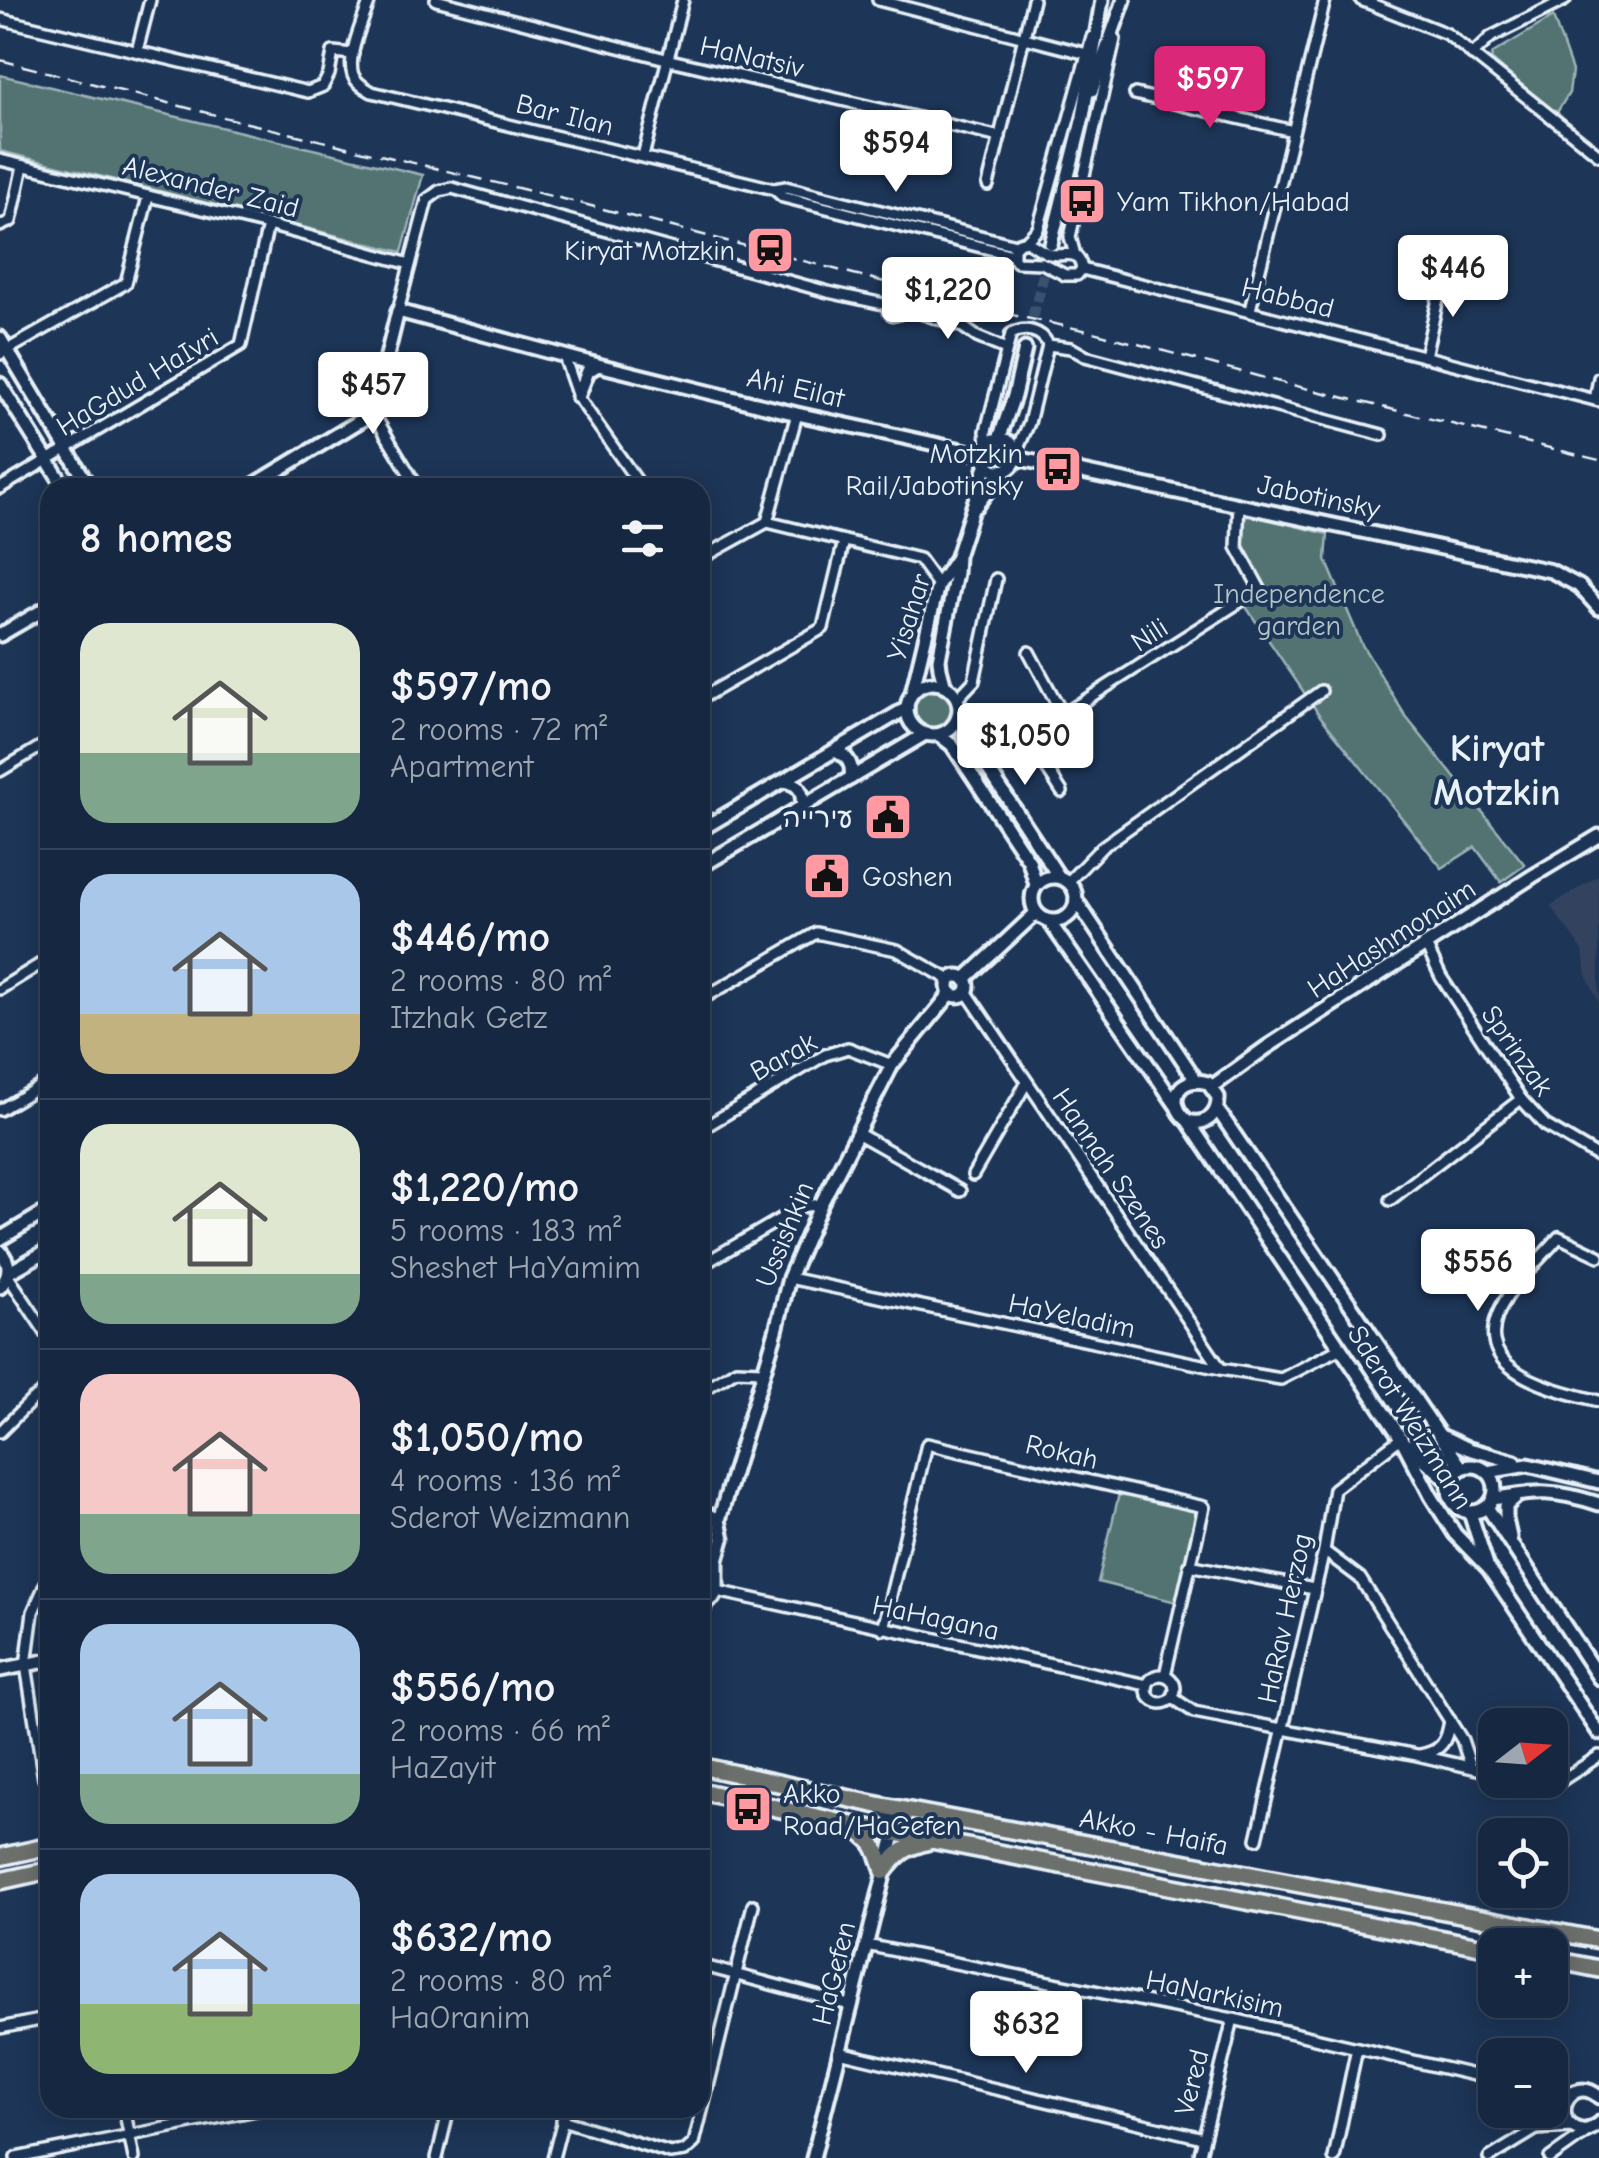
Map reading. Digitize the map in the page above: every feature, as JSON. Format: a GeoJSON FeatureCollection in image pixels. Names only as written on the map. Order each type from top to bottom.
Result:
{"type":"FeatureCollection","features":[{"type":"Feature","properties":{"kind":"highway","name":"Akko - Haifa"},"geometry":{"type":"LineString","coordinates":[[710,1768],[878,1805],[1599,1940]]}},
{"type":"Feature","properties":{"kind":"highway","name":"Akko - Haifa"},"geometry":{"type":"LineString","coordinates":[[710,1793],[848,1824],[1478,1946]]}},
{"type":"Feature","properties":{"kind":"highway"},"geometry":{"type":"LineString","coordinates":[[848,1824],[877,1847],[884,1871]]}},
{"type":"Feature","properties":{"kind":"highway"},"geometry":{"type":"LineString","coordinates":[[884,1871],[906,1848],[936,1840]]}},
{"type":"Feature","properties":{"kind":"highway"},"geometry":{"type":"LineString","coordinates":[[0,1856],[40,1848]]}},
{"type":"Feature","properties":{"kind":"highway"},"geometry":{"type":"LineString","coordinates":[[0,1881],[40,1872]]}},
{"type":"Feature","properties":{"kind":"highway"},"geometry":{"type":"LineString","coordinates":[[1568,1963],[1599,1969]]}},
{"type":"Feature","properties":{"kind":"street"},"geometry":{"type":"LineString","coordinates":[[137,51],[150,0]]}},
{"type":"Feature","properties":{"kind":"street"},"geometry":{"type":"LineString","coordinates":[[0,18],[308,92],[323,86],[330,74],[333,52],[353,54],[370,0]]}},
{"type":"Feature","properties":{"kind":"street","name":"HaNatsiv"},"geometry":{"type":"LineString","coordinates":[[436,0],[666,59],[1000,137]]}},
{"type":"Feature","properties":{"kind":"street"},"geometry":{"type":"LineString","coordinates":[[643,156],[683,0]]}},
{"type":"Feature","properties":{"kind":"street"},"geometry":{"type":"LineString","coordinates":[[878,0],[1087,54]]}},
{"type":"Feature","properties":{"kind":"street"},"geometry":{"type":"LineString","coordinates":[[988,185],[1034,0]]}},
{"type":"Feature","properties":{"kind":"street"},"geometry":{"type":"LineString","coordinates":[[1250,310],[1324,0]]}},
{"type":"Feature","properties":{"kind":"street"},"geometry":{"type":"LineString","coordinates":[[1361,0],[1446,34],[1599,155]]}},
{"type":"Feature","properties":{"kind":"street"},"geometry":{"type":"LineString","coordinates":[[1472,55],[1492,37],[1565,0]]}},
{"type":"Feature","properties":{"kind":"street"},"geometry":{"type":"LineString","coordinates":[[1018,247],[1038,229],[1101,2]]}},
{"type":"Feature","properties":{"kind":"street"},"geometry":{"type":"LineString","coordinates":[[1083,117],[1101,2]]}},
{"type":"Feature","properties":{"kind":"street"},"geometry":{"type":"LineString","coordinates":[[1051,244],[1083,117],[1122,6]]}},
{"type":"Feature","properties":{"kind":"street"},"geometry":{"type":"LineString","coordinates":[[1082,268],[1070,238],[1122,6]]}},
{"type":"Feature","properties":{"kind":"street","name":"Bar Ilan"},"geometry":{"type":"LineString","coordinates":[[353,54],[352,74],[372,92],[774,189],[786,187],[1018,247]]}},
{"type":"Feature","properties":{"kind":"street"},"geometry":{"type":"LineString","coordinates":[[1135,94],[1293,131]]}},
{"type":"Feature","properties":{"kind":"street","name":"Alexander Zaid"},"geometry":{"type":"LineString","coordinates":[[0,160],[410,264]]}},
{"type":"Feature","properties":{"kind":"street"},"geometry":{"type":"LineString","coordinates":[[0,226],[10,220],[23,166]]}},
{"type":"Feature","properties":{"kind":"street"},"geometry":{"type":"LineString","coordinates":[[265,478],[372,413],[426,200],[452,188],[828,292],[888,305],[895,301],[1006,349]]}},
{"type":"Feature","properties":{"kind":"street"},"geometry":{"type":"LineString","coordinates":[[4,352],[126,283],[148,196]]}},
{"type":"Feature","properties":{"kind":"street","name":"HaGdud HaIvri"},"geometry":{"type":"LineString","coordinates":[[0,488],[241,345],[268,225]]}},
{"type":"Feature","properties":{"kind":"street"},"geometry":{"type":"LineString","coordinates":[[1018,247],[1075,255]]}},
{"type":"Feature","properties":{"kind":"street","name":"Habbad"},"geometry":{"type":"LineString","coordinates":[[1018,247],[1015,260],[1020,264],[1042,263],[1069,276],[1077,275],[1082,268],[1597,400]]}},
{"type":"Feature","properties":{"kind":"street"},"geometry":{"type":"LineString","coordinates":[[1425,356],[1443,276]]}},
{"type":"Feature","properties":{"kind":"street"},"geometry":{"type":"LineString","coordinates":[[398,311],[598,365]]}},
{"type":"Feature","properties":{"kind":"street"},"geometry":{"type":"LineString","coordinates":[[1003,471],[994,469],[986,431],[1011,334],[1022,330],[1038,333],[1048,346],[1029,424],[1015,452]]}},
{"type":"Feature","properties":{"kind":"street"},"geometry":{"type":"LineString","coordinates":[[0,338],[4,352],[84,478]]}},
{"type":"Feature","properties":{"kind":"street"},"geometry":{"type":"LineString","coordinates":[[1048,346],[1072,348],[1085,356],[1382,434]]}},
{"type":"Feature","properties":{"kind":"street","name":"Yisahar"},"geometry":{"type":"LineString","coordinates":[[946,686],[940,658],[957,556],[989,451],[1014,396],[1025,349]]}},
{"type":"Feature","properties":{"kind":"street"},"geometry":{"type":"LineString","coordinates":[[564,356],[578,397],[635,478]]}},
{"type":"Feature","properties":{"kind":"street"},"geometry":{"type":"LineString","coordinates":[[578,397],[588,371],[598,365]]}},
{"type":"Feature","properties":{"kind":"street","name":"Ahi Eilat"},"geometry":{"type":"LineString","coordinates":[[598,365],[797,414],[989,451]]}},
{"type":"Feature","properties":{"kind":"street"},"geometry":{"type":"LineString","coordinates":[[1597,400],[1599,378]]}},
{"type":"Feature","properties":{"kind":"street"},"geometry":{"type":"LineString","coordinates":[[0,384],[58,478]]}},
{"type":"Feature","properties":{"kind":"street","name":"Yisahar"},"geometry":{"type":"LineString","coordinates":[[970,514],[1003,471],[1010,468],[1015,452],[1014,396]]}},
{"type":"Feature","properties":{"kind":"street"},"geometry":{"type":"LineString","coordinates":[[372,413],[412,478]]}},
{"type":"Feature","properties":{"kind":"street"},"geometry":{"type":"LineString","coordinates":[[767,522],[797,414]]}},
{"type":"Feature","properties":{"kind":"street","name":"Jabotinsky"},"geometry":{"type":"LineString","coordinates":[[989,451],[1015,452],[1551,571],[1579,586],[1599,608]]}},
{"type":"Feature","properties":{"kind":"street","name":"Nili"},"geometry":{"type":"LineString","coordinates":[[985,764],[1260,589],[1237,548],[1239,504]]}},
{"type":"Feature","properties":{"kind":"street"},"geometry":{"type":"LineString","coordinates":[[710,553],[767,522],[919,559],[938,585]]}},
{"type":"Feature","properties":{"kind":"street"},"geometry":{"type":"LineString","coordinates":[[710,694],[823,628],[844,542]]}},
{"type":"Feature","properties":{"kind":"street","name":"Yisahar"},"geometry":{"type":"LineString","coordinates":[[912,695],[938,585],[957,556]]}},
{"type":"Feature","properties":{"kind":"street"},"geometry":{"type":"LineString","coordinates":[[957,699],[974,681],[996,579]]}},
{"type":"Feature","properties":{"kind":"street"},"geometry":{"type":"LineString","coordinates":[[0,635],[40,612]]}},
{"type":"Feature","properties":{"kind":"street"},"geometry":{"type":"LineString","coordinates":[[1029,652],[1062,716]]}},
{"type":"Feature","properties":{"kind":"street"},"geometry":{"type":"LineString","coordinates":[[1049,921],[1068,917],[1075,906],[1074,890],[966,735],[957,699],[946,686],[930,684],[916,690],[908,708],[912,724],[952,745],[1029,861],[1036,885],[1032,901],[1036,912],[1049,921],[1182,1117],[1195,1123],[1208,1120],[1217,1109],[1218,1097],[1213,1086],[1202,1080],[1189,1081],[1178,1091],[1176,1105]]}},
{"type":"Feature","properties":{"kind":"street"},"geometry":{"type":"LineString","coordinates":[[1036,885],[1046,878],[1064,879],[1102,846],[1321,691]]}},
{"type":"Feature","properties":{"kind":"street"},"geometry":{"type":"LineString","coordinates":[[710,824],[908,708]]}},
{"type":"Feature","properties":{"kind":"street"},"geometry":{"type":"LineString","coordinates":[[710,861],[851,778],[932,734],[951,728],[958,715]]}},
{"type":"Feature","properties":{"kind":"street"},"geometry":{"type":"LineString","coordinates":[[1027,738],[1062,792]]}},
{"type":"Feature","properties":{"kind":"street"},"geometry":{"type":"LineString","coordinates":[[0,770],[40,747]]}},
{"type":"Feature","properties":{"kind":"street"},"geometry":{"type":"LineString","coordinates":[[835,751],[850,761],[851,778]]}},
{"type":"Feature","properties":{"kind":"street"},"geometry":{"type":"LineString","coordinates":[[784,781],[793,782],[800,790],[802,807]]}},
{"type":"Feature","properties":{"kind":"street","name":"HaHashmonaim"},"geometry":{"type":"LineString","coordinates":[[1213,1086],[1267,1047],[1599,836]]}},
{"type":"Feature","properties":{"kind":"street"},"geometry":{"type":"LineString","coordinates":[[1076,900],[1196,1080]]}},
{"type":"Feature","properties":{"kind":"street"},"geometry":{"type":"LineString","coordinates":[[710,994],[816,933],[897,950],[951,986],[959,996],[1036,912]]}},
{"type":"Feature","properties":{"kind":"street","name":"Sprinzak"},"geometry":{"type":"LineString","coordinates":[[1426,945],[1442,977],[1521,1099],[1545,1124],[1599,1157]]}},
{"type":"Feature","properties":{"kind":"street"},"geometry":{"type":"LineString","coordinates":[[0,988],[40,964]]}},
{"type":"Feature","properties":{"kind":"street","name":"Hannah Szenes"},"geometry":{"type":"LineString","coordinates":[[966,985],[1220,1369]]}},
{"type":"Feature","properties":{"kind":"street","name":"Ussishkin"},"geometry":{"type":"LineString","coordinates":[[716,1591],[722,1539],[719,1520],[789,1278],[821,1204],[892,1065],[951,986]]}},
{"type":"Feature","properties":{"kind":"street","name":"Barak"},"geometry":{"type":"LineString","coordinates":[[710,1124],[826,1055],[848,1048],[892,1065]]}},
{"type":"Feature","properties":{"kind":"street"},"geometry":{"type":"LineString","coordinates":[[973,1175],[1027,1082]]}},
{"type":"Feature","properties":{"kind":"street"},"geometry":{"type":"LineString","coordinates":[[0,1110],[40,1086]]}},
{"type":"Feature","properties":{"kind":"street"},"geometry":{"type":"LineString","coordinates":[[1390,1200],[1521,1099]]}},
{"type":"Feature","properties":{"kind":"street","name":"Sderot Weizmann"},"geometry":{"type":"LineString","coordinates":[[1217,1109],[1462,1468]]}},
{"type":"Feature","properties":{"kind":"street","name":"Sderot Weizmann"},"geometry":{"type":"LineString","coordinates":[[1188,1121],[1401,1438],[1430,1496],[1455,1534],[1488,1569],[1599,1733]]}},
{"type":"Feature","properties":{"kind":"street"},"geometry":{"type":"LineString","coordinates":[[857,1134],[960,1191]]}},
{"type":"Feature","properties":{"kind":"street"},"geometry":{"type":"LineString","coordinates":[[710,1260],[801,1207],[821,1204]]}},
{"type":"Feature","properties":{"kind":"street"},"geometry":{"type":"LineString","coordinates":[[0,1239],[40,1216]]}},
{"type":"Feature","properties":{"kind":"street"},"geometry":{"type":"LineString","coordinates":[[1599,1256],[1559,1237],[1506,1298],[1492,1328],[1501,1358],[1526,1378],[1599,1401]]}},
{"type":"Feature","properties":{"kind":"street"},"geometry":{"type":"LineString","coordinates":[[0,1251],[6,1258],[5,1279],[40,1326]]}},
{"type":"Feature","properties":{"kind":"street"},"geometry":{"type":"LineString","coordinates":[[5,1279],[40,1256]]}},
{"type":"Feature","properties":{"kind":"street","name":"HaYeladim"},"geometry":{"type":"LineString","coordinates":[[789,1278],[1281,1379],[1341,1348]]}},
{"type":"Feature","properties":{"kind":"street"},"geometry":{"type":"LineString","coordinates":[[710,1386],[736,1370],[763,1371]]}},
{"type":"Feature","properties":{"kind":"street"},"geometry":{"type":"LineString","coordinates":[[0,1432],[40,1395]]}},
{"type":"Feature","properties":{"kind":"street"},"geometry":{"type":"LineString","coordinates":[[1440,1434],[1469,1449],[1599,1482]]}},
{"type":"Feature","properties":{"kind":"street"},"geometry":{"type":"LineString","coordinates":[[1401,1438],[1450,1482]]}},
{"type":"Feature","properties":{"kind":"street","name":"HaRav Herzog"},"geometry":{"type":"LineString","coordinates":[[1257,1839],[1324,1552],[1334,1488],[1401,1438]]}},
{"type":"Feature","properties":{"kind":"street","name":"Rokah"},"geometry":{"type":"LineString","coordinates":[[883,1629],[927,1444],[1204,1506],[1166,1674]]}},
{"type":"Feature","properties":{"kind":"street"},"geometry":{"type":"LineString","coordinates":[[1487,1472],[1528,1465]]}},
{"type":"Feature","properties":{"kind":"street"},"geometry":{"type":"LineString","coordinates":[[1490,1503],[1494,1484],[1487,1472],[1475,1466],[1456,1472],[1449,1496],[1457,1508],[1470,1513],[1524,1493],[1554,1492],[1599,1504]]}},
{"type":"Feature","properties":{"kind":"street"},"geometry":{"type":"LineString","coordinates":[[1512,1546],[1506,1506],[1524,1493]]}},
{"type":"Feature","properties":{"kind":"street","name":"Sderot Weizmann"},"geometry":{"type":"LineString","coordinates":[[1490,1503],[1512,1546],[1599,1678]]}},
{"type":"Feature","properties":{"kind":"street"},"geometry":{"type":"LineString","coordinates":[[1470,1513],[1488,1569]]}},
{"type":"Feature","properties":{"kind":"street"},"geometry":{"type":"LineString","coordinates":[[710,1516],[719,1520]]}},
{"type":"Feature","properties":{"kind":"street"},"geometry":{"type":"LineString","coordinates":[[1324,1552],[1360,1578],[1462,1740],[1472,1767]]}},
{"type":"Feature","properties":{"kind":"street"},"geometry":{"type":"LineString","coordinates":[[1189,1565],[1314,1589]]}},
{"type":"Feature","properties":{"kind":"street"},"geometry":{"type":"LineString","coordinates":[[710,1599],[716,1591]]}},
{"type":"Feature","properties":{"kind":"street","name":"HaHagana"},"geometry":{"type":"LineString","coordinates":[[716,1591],[1147,1685]]}},
{"type":"Feature","properties":{"kind":"street"},"geometry":{"type":"LineString","coordinates":[[40,1596],[33,1612],[26,1665],[40,1754]]}},
{"type":"Feature","properties":{"kind":"street"},"geometry":{"type":"LineString","coordinates":[[0,1670],[40,1662]]}},
{"type":"Feature","properties":{"kind":"street"},"geometry":{"type":"LineString","coordinates":[[1166,1674],[1175,1684],[1172,1698],[1164,1703],[1155,1702],[1148,1695],[1147,1685],[1152,1677],[1166,1674]]}},
{"type":"Feature","properties":{"kind":"street"},"geometry":{"type":"LineString","coordinates":[[1172,1698],[1194,1712],[1478,1769]]}},
{"type":"Feature","properties":{"kind":"street"},"geometry":{"type":"LineString","coordinates":[[1417,1755],[1439,1749],[1447,1740],[1450,1720]]}},
{"type":"Feature","properties":{"kind":"street"},"geometry":{"type":"LineString","coordinates":[[1568,1776],[1599,1756]]}},
{"type":"Feature","properties":{"kind":"street"},"geometry":{"type":"LineString","coordinates":[[878,1805],[892,1818],[894,1831]]}},
{"type":"Feature","properties":{"kind":"street","name":"HaGefen"},"geometry":{"type":"LineString","coordinates":[[813,2158],[894,1831]]}},
{"type":"Feature","properties":{"kind":"street"},"geometry":{"type":"LineString","coordinates":[[710,2081],[752,1905]]}},
{"type":"Feature","properties":{"kind":"street","name":"HaNarkisim"},"geometry":{"type":"LineString","coordinates":[[866,1945],[1232,2019],[1478,2076]]}},
{"type":"Feature","properties":{"kind":"street"},"geometry":{"type":"LineString","coordinates":[[710,1967],[850,2005]]}},
{"type":"Feature","properties":{"kind":"street","name":"Vered"},"geometry":{"type":"LineString","coordinates":[[1199,2158],[1232,2019]]}},
{"type":"Feature","properties":{"kind":"street"},"geometry":{"type":"LineString","coordinates":[[0,2028],[40,2020]]}},
{"type":"Feature","properties":{"kind":"street"},"geometry":{"type":"LineString","coordinates":[[1334,2158],[1357,2048]]}},
{"type":"Feature","properties":{"kind":"street"},"geometry":{"type":"LineString","coordinates":[[839,2052],[1203,2138]]}},
{"type":"Feature","properties":{"kind":"street"},"geometry":{"type":"LineString","coordinates":[[1568,2099],[1599,2080]]}},
{"type":"Feature","properties":{"kind":"street"},"geometry":{"type":"LineString","coordinates":[[1568,2092],[1592,2092],[1599,2097]]}},
{"type":"Feature","properties":{"kind":"street"},"geometry":{"type":"LineString","coordinates":[[126,2118],[134,2158]]}},
{"type":"Feature","properties":{"kind":"street"},"geometry":{"type":"LineString","coordinates":[[16,2158],[215,2118]]}},
{"type":"Feature","properties":{"kind":"street"},"geometry":{"type":"LineString","coordinates":[[437,2158],[447,2118]]}},
{"type":"Feature","properties":{"kind":"street"},"geometry":{"type":"LineString","coordinates":[[552,2158],[562,2120],[670,2153],[685,2151],[694,2144],[701,2118]]}},
{"type":"Feature","properties":{"kind":"street"},"geometry":{"type":"LineString","coordinates":[[1568,2121],[1573,2127]]}},
{"type":"Feature","properties":{"kind":"street"},"geometry":{"type":"LineString","coordinates":[[1533,2130],[1586,2130],[1596,2126]]}},
{"type":"Feature","properties":{"kind":"street"},"geometry":{"type":"LineString","coordinates":[[1550,2158],[1596,2126]]}},
{"type":"Feature","properties":{"kind":"street"},"geometry":{"type":"LineString","coordinates":[[1489,2158],[1536,2128]]}},
{"type":"Feature","properties":{"kind":"shaded area"},"geometry":{"type":"Polygon","coordinates":[[[1599,875],[1599,1003],[1586,975],[1583,951],[1550,906],[1599,875]]]}},
{"type":"Feature","properties":{"kind":"green space"},"geometry":{"type":"Polygon","coordinates":[[[1553,17],[1572,71],[1569,93],[1556,114],[1491,59],[1493,53],[1553,17]]]}},
{"type":"Feature","properties":{"kind":"green space"},"geometry":{"type":"Polygon","coordinates":[[[0,75],[423,175],[402,252],[0,151],[0,75]]]}},
{"type":"Feature","properties":{"kind":"green space","name":"Independence garden"},"geometry":{"type":"Polygon","coordinates":[[[1239,512],[1328,534],[1326,560],[1362,645],[1406,717],[1525,865],[1501,882],[1475,847],[1442,868],[1320,716],[1242,601],[1260,589],[1237,547],[1239,512]]]}},
{"type":"Feature","properties":{"kind":"green space"},"geometry":{"type":"Polygon","coordinates":[[[933,691],[946,697],[952,710],[946,723],[933,729],[920,723],[914,710],[920,697],[933,691]]]}},
{"type":"Feature","properties":{"kind":"green space"},"geometry":{"type":"Polygon","coordinates":[[[1119,1494],[1196,1511],[1176,1602],[1098,1582],[1119,1494]]]}},
{"type":"Feature","properties":{"kind":"tunnel"},"geometry":{"type":"LineString","coordinates":[[1025,349],[1048,256]]}},
{"type":"Feature","properties":{"kind":"railway"},"geometry":{"type":"LineString","coordinates":[[0,60],[1599,460]]}},
{"type":"Feature","properties":{"kind":"place","name":"Yam Tikhon/Habad"},"geometry":{"type":"Point","coordinates":[1082,201]}},
{"type":"Feature","properties":{"kind":"place","name":"Kiryat Motzkin"},"geometry":{"type":"Point","coordinates":[770,250]}},
{"type":"Feature","properties":{"kind":"place","name":"Motzkin Rail/Jabotinsky"},"geometry":{"type":"Point","coordinates":[1058,469]}},
{"type":"Feature","properties":{"kind":"place","name":"עירייה"},"geometry":{"type":"Point","coordinates":[888,817]}},
{"type":"Feature","properties":{"kind":"place","name":"Goshen"},"geometry":{"type":"Point","coordinates":[827,876]}},
{"type":"Feature","properties":{"kind":"place","name":"Akko Road/HaGefen"},"geometry":{"type":"Point","coordinates":[748,1809]}},
{"type":"Feature","properties":{"kind":"district","name":"Kiryat Motzkin"},"geometry":{"type":"Point","coordinates":[1497,770]}}]}
